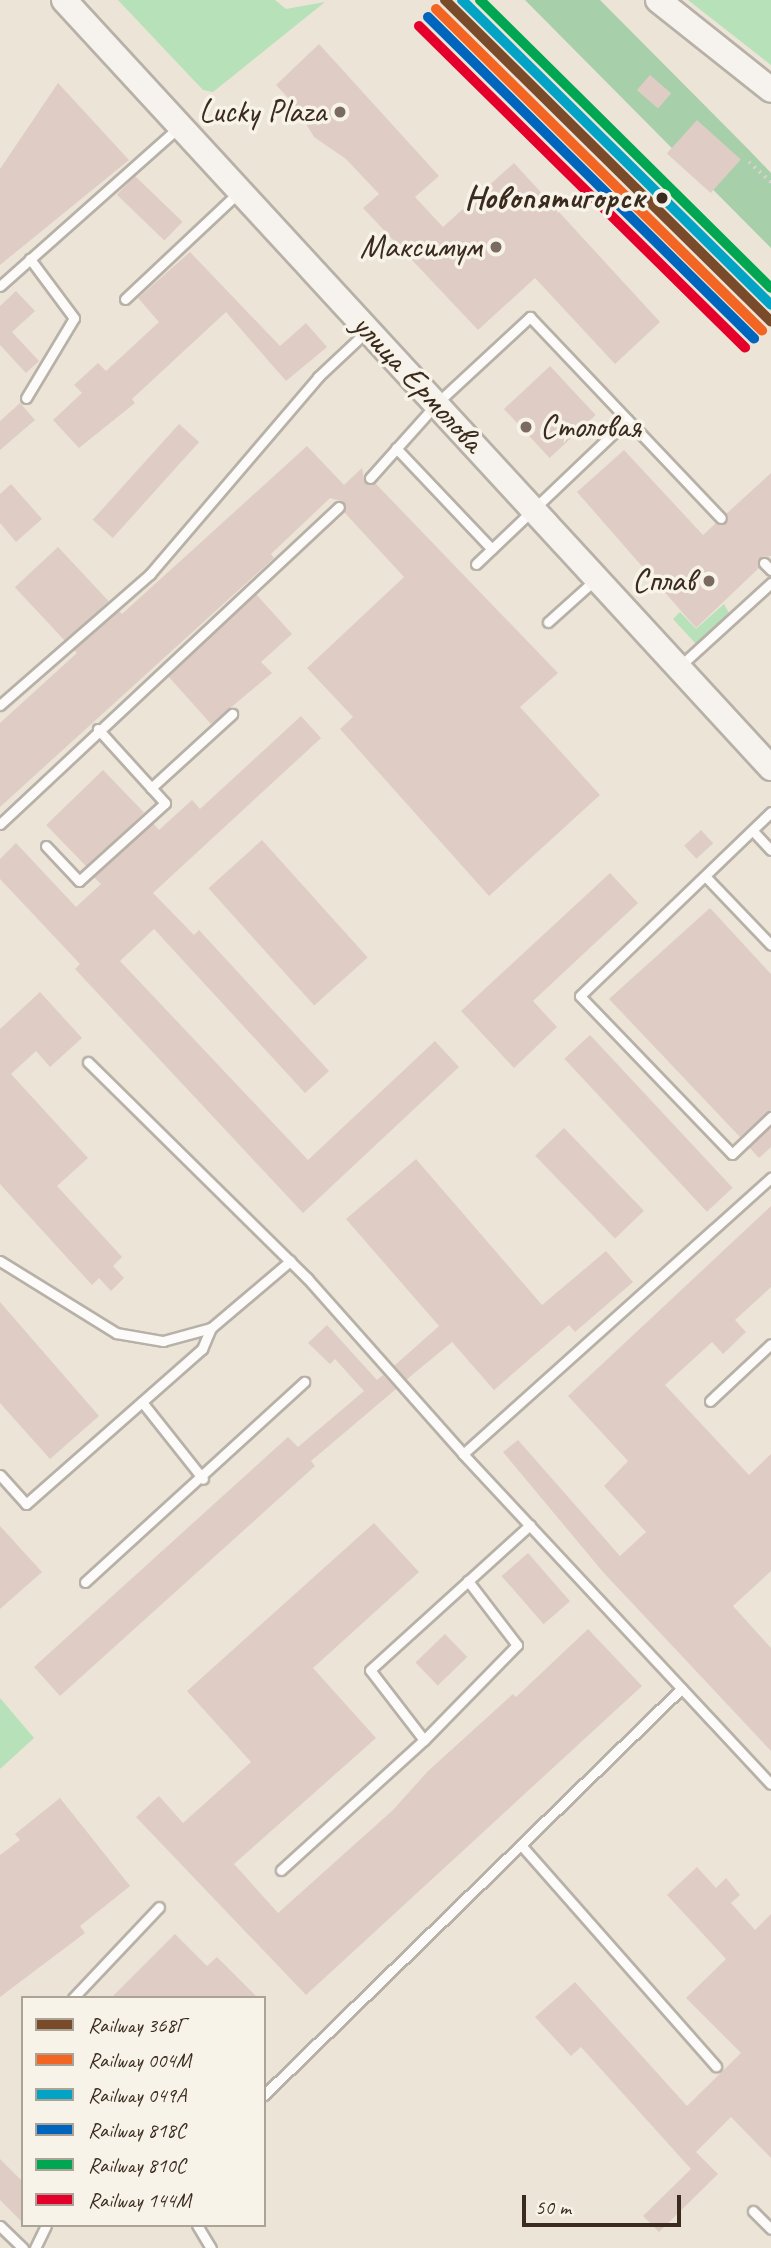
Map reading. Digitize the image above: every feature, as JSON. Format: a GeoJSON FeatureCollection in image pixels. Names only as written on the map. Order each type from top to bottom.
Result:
{"type":"FeatureCollection","features":[{"type":"Feature","properties":{"kind":"main road","name":"улица Ермолова"},"geometry":{"type":"LineString","coordinates":[[64,0],[239,192],[438,403],[771,768]]}},
{"type":"Feature","properties":{"kind":"main road"},"geometry":{"type":"LineString","coordinates":[[657,0],[771,90]]}},
{"type":"Feature","properties":{"kind":"lane"},"geometry":{"type":"LineString","coordinates":[[0,286],[179,127]]}},
{"type":"Feature","properties":{"kind":"lane"},"geometry":{"type":"LineString","coordinates":[[125,299],[239,192]]}},
{"type":"Feature","properties":{"kind":"lane"},"geometry":{"type":"LineString","coordinates":[[26,398],[74,318],[30,259]]}},
{"type":"Feature","properties":{"kind":"lane"},"geometry":{"type":"LineString","coordinates":[[370,478],[438,403],[530,317],[721,518]]}},
{"type":"Feature","properties":{"kind":"lane"},"geometry":{"type":"LineString","coordinates":[[0,705],[150,574],[318,377],[368,330]]}},
{"type":"Feature","properties":{"kind":"lane"},"geometry":{"type":"LineString","coordinates":[[476,564],[627,420]]}},
{"type":"Feature","properties":{"kind":"lane"},"geometry":{"type":"LineString","coordinates":[[396,449],[492,549]]}},
{"type":"Feature","properties":{"kind":"lane"},"geometry":{"type":"LineString","coordinates":[[0,824],[98,729],[339,507]]}},
{"type":"Feature","properties":{"kind":"lane"},"geometry":{"type":"LineString","coordinates":[[548,622],[598,578]]}},
{"type":"Feature","properties":{"kind":"lane"},"geometry":{"type":"LineString","coordinates":[[680,666],[771,583]]}},
{"type":"Feature","properties":{"kind":"lane"},"geometry":{"type":"LineString","coordinates":[[151,788],[232,714]]}},
{"type":"Feature","properties":{"kind":"lane"},"geometry":{"type":"LineString","coordinates":[[46,846],[79,881],[165,803],[98,729]]}},
{"type":"Feature","properties":{"kind":"lane"},"geometry":{"type":"LineString","coordinates":[[771,812],[580,996],[732,1154],[771,1117]]}},
{"type":"Feature","properties":{"kind":"lane"},"geometry":{"type":"LineString","coordinates":[[753,831],[771,850]]}},
{"type":"Feature","properties":{"kind":"lane"},"geometry":{"type":"LineString","coordinates":[[705,876],[771,945]]}},
{"type":"Feature","properties":{"kind":"lane"},"geometry":{"type":"LineString","coordinates":[[88,1062],[290,1261],[463,1454],[771,1784]]}},
{"type":"Feature","properties":{"kind":"lane"},"geometry":{"type":"LineString","coordinates":[[463,1454],[771,1178]]}},
{"type":"Feature","properties":{"kind":"lane"},"geometry":{"type":"LineString","coordinates":[[0,1261],[116,1333],[163,1341],[211,1328],[290,1261]]}},
{"type":"Feature","properties":{"kind":"lane"},"geometry":{"type":"LineString","coordinates":[[0,1475],[26,1504],[202,1349],[211,1328]]}},
{"type":"Feature","properties":{"kind":"lane"},"geometry":{"type":"LineString","coordinates":[[710,1401],[771,1343]]}},
{"type":"Feature","properties":{"kind":"lane"},"geometry":{"type":"LineString","coordinates":[[85,1581],[203,1479],[304,1382]]}},
{"type":"Feature","properties":{"kind":"lane"},"geometry":{"type":"LineString","coordinates":[[142,1402],[203,1479]]}},
{"type":"Feature","properties":{"kind":"lane"},"geometry":{"type":"LineString","coordinates":[[424,1740],[370,1670],[530,1525]]}},
{"type":"Feature","properties":{"kind":"lane"},"geometry":{"type":"LineString","coordinates":[[281,1870],[424,1740],[517,1645],[468,1581]]}},
{"type":"Feature","properties":{"kind":"lane"},"geometry":{"type":"LineString","coordinates":[[266,2093],[681,1688]]}},
{"type":"Feature","properties":{"kind":"lane"},"geometry":{"type":"LineString","coordinates":[[521,1845],[716,2066]]}},
{"type":"Feature","properties":{"kind":"lane"},"geometry":{"type":"LineString","coordinates":[[75,1996],[159,1907]]}},
{"type":"Feature","properties":{"kind":"lane"},"geometry":{"type":"LineString","coordinates":[[753,2211],[771,2229]]}},
{"type":"Feature","properties":{"kind":"lane"},"geometry":{"type":"LineString","coordinates":[[0,2226],[23,2248]]}},
{"type":"Feature","properties":{"kind":"lane"},"geometry":{"type":"LineString","coordinates":[[35,2248],[45,2227]]}},
{"type":"Feature","properties":{"kind":"lane"},"geometry":{"type":"LineString","coordinates":[[198,2227],[211,2248]]}},
{"type":"Feature","properties":{"kind":"path"},"geometry":{"type":"LineString","coordinates":[[749,162],[771,182]]}},
{"type":"Feature","properties":{"kind":"green space"},"geometry":{"type":"Polygon","coordinates":[[[118,0],[275,0],[286,9],[325,2],[213,92],[203,90],[118,0]]]}},
{"type":"Feature","properties":{"kind":"green space"},"geometry":{"type":"Polygon","coordinates":[[[525,0],[600,0],[748,149],[771,173],[771,248],[525,0]]]}},
{"type":"Feature","properties":{"kind":"green space"},"geometry":{"type":"Polygon","coordinates":[[[688,0],[771,0],[771,65],[688,0]]]}},
{"type":"Feature","properties":{"kind":"green space"},"geometry":{"type":"Polygon","coordinates":[[[724,604],[730,615],[697,645],[673,619],[680,612],[696,629],[724,604]]]}},
{"type":"Feature","properties":{"kind":"green space"},"geometry":{"type":"Polygon","coordinates":[[[0,1698],[34,1738],[0,1769],[0,1698]]]}},
{"type":"Feature","properties":{"kind":"building"},"geometry":{"type":"Polygon","coordinates":[[[319,44],[439,176],[415,197],[443,227],[514,163],[660,322],[615,364],[535,278],[478,330],[363,208],[379,194],[346,159],[314,137],[294,104],[276,85],[319,44]]]}},
{"type":"Feature","properties":{"kind":"building"},"geometry":{"type":"Polygon","coordinates":[[[650,75],[671,93],[658,108],[637,90],[650,75]]]}},
{"type":"Feature","properties":{"kind":"building"},"geometry":{"type":"Polygon","coordinates":[[[58,83],[129,160],[0,265],[0,169],[58,83]]]}},
{"type":"Feature","properties":{"kind":"building"},"geometry":{"type":"Polygon","coordinates":[[[697,120],[741,159],[711,193],[667,153],[697,120]]]}},
{"type":"Feature","properties":{"kind":"building"},"geometry":{"type":"Polygon","coordinates":[[[135,176],[182,222],[164,241],[117,195],[135,176]]]}},
{"type":"Feature","properties":{"kind":"building"},"geometry":{"type":"Polygon","coordinates":[[[190,252],[280,346],[306,323],[327,347],[286,381],[226,312],[132,399],[135,403],[79,448],[53,420],[82,393],[74,385],[98,363],[106,371],[159,322],[138,298],[190,252]]]}},
{"type":"Feature","properties":{"kind":"building"},"geometry":{"type":"Polygon","coordinates":[[[16,291],[35,311],[12,332],[39,361],[26,373],[0,345],[0,306],[16,291]]]}},
{"type":"Feature","properties":{"kind":"building"},"geometry":{"type":"Polygon","coordinates":[[[550,366],[596,415],[550,458],[504,409],[550,366]]]}},
{"type":"Feature","properties":{"kind":"building"},"geometry":{"type":"Polygon","coordinates":[[[20,403],[35,420],[0,450],[0,421],[20,403]]]}},
{"type":"Feature","properties":{"kind":"building"},"geometry":{"type":"Polygon","coordinates":[[[179,424],[199,442],[113,538],[93,520],[179,424]]]}},
{"type":"Feature","properties":{"kind":"building"},"geometry":{"type":"Polygon","coordinates":[[[307,446],[344,485],[362,468],[365,483],[375,483],[558,673],[520,707],[600,795],[489,896],[340,729],[353,717],[307,668],[404,577],[344,512],[344,502],[330,498],[271,554],[274,558],[0,807],[0,723],[77,653],[74,650],[119,611],[122,614],[307,446]]]}},
{"type":"Feature","properties":{"kind":"building"},"geometry":{"type":"Polygon","coordinates":[[[624,450],[703,535],[716,523],[725,523],[726,514],[771,473],[771,556],[760,558],[759,568],[696,628],[577,492],[624,450]]]}},
{"type":"Feature","properties":{"kind":"building"},"geometry":{"type":"Polygon","coordinates":[[[11,484],[42,519],[16,542],[0,523],[0,494],[11,484]]]}},
{"type":"Feature","properties":{"kind":"building"},"geometry":{"type":"Polygon","coordinates":[[[58,547],[108,601],[65,641],[15,587],[58,547]]]}},
{"type":"Feature","properties":{"kind":"building"},"geometry":{"type":"Polygon","coordinates":[[[256,594],[292,634],[261,662],[272,673],[211,724],[168,676],[256,594]]]}},
{"type":"Feature","properties":{"kind":"building"},"geometry":{"type":"Polygon","coordinates":[[[301,716],[321,738],[153,893],[194,935],[199,930],[329,1071],[305,1093],[154,929],[120,961],[308,1160],[435,1041],[459,1067],[303,1213],[75,969],[80,964],[0,879],[0,859],[16,843],[76,907],[101,884],[94,877],[153,823],[159,830],[192,800],[200,809],[301,716]]]}},
{"type":"Feature","properties":{"kind":"building"},"geometry":{"type":"Polygon","coordinates":[[[103,770],[144,812],[87,867],[46,825],[103,770]]]}},
{"type":"Feature","properties":{"kind":"building"},"geometry":{"type":"Polygon","coordinates":[[[701,830],[713,843],[696,859],[684,846],[701,830]]]}},
{"type":"Feature","properties":{"kind":"building"},"geometry":{"type":"Polygon","coordinates":[[[262,840],[368,957],[314,1006],[208,888],[262,840]]]}},
{"type":"Feature","properties":{"kind":"building"},"geometry":{"type":"Polygon","coordinates":[[[610,873],[638,903],[533,1001],[557,1027],[514,1068],[461,1011],[610,873]]]}},
{"type":"Feature","properties":{"kind":"building"},"geometry":{"type":"Polygon","coordinates":[[[710,908],[771,974],[771,1110],[740,1137],[609,999],[710,908]]]}},
{"type":"Feature","properties":{"kind":"building"},"geometry":{"type":"Polygon","coordinates":[[[40,992],[82,1038],[50,1067],[36,1051],[11,1074],[88,1158],[57,1186],[122,1257],[113,1266],[124,1278],[111,1291],[99,1278],[92,1285],[0,1184],[0,1029],[40,992]]]}},
{"type":"Feature","properties":{"kind":"building"},"geometry":{"type":"Polygon","coordinates":[[[590,1035],[733,1188],[707,1212],[564,1059],[590,1035]]]}},
{"type":"Feature","properties":{"kind":"building"},"geometry":{"type":"Polygon","coordinates":[[[771,1127],[771,1147],[759,1158],[749,1147],[771,1127]]]}},
{"type":"Feature","properties":{"kind":"building"},"geometry":{"type":"Polygon","coordinates":[[[564,1128],[644,1211],[615,1239],[535,1156],[564,1128]]]}},
{"type":"Feature","properties":{"kind":"building"},"geometry":{"type":"Polygon","coordinates":[[[416,1159],[542,1305],[606,1251],[633,1282],[575,1332],[569,1325],[494,1390],[452,1342],[406,1380],[394,1366],[439,1326],[346,1219],[416,1159]]]}},
{"type":"Feature","properties":{"kind":"building"},"geometry":{"type":"Polygon","coordinates":[[[771,1206],[771,1287],[735,1320],[746,1332],[723,1354],[712,1342],[665,1385],[749,1475],[771,1454],[771,1571],[733,1606],[771,1648],[771,1751],[603,1572],[503,1452],[518,1440],[620,1556],[646,1532],[604,1486],[628,1461],[568,1396],[771,1206]]]}},
{"type":"Feature","properties":{"kind":"building"},"geometry":{"type":"Polygon","coordinates":[[[0,1302],[99,1416],[50,1459],[0,1403],[0,1302]]]}},
{"type":"Feature","properties":{"kind":"building"},"geometry":{"type":"Polygon","coordinates":[[[327,1325],[377,1380],[383,1375],[396,1389],[311,1461],[315,1466],[60,1696],[34,1667],[288,1437],[298,1447],[364,1391],[335,1359],[330,1364],[308,1343],[327,1325]]]}},
{"type":"Feature","properties":{"kind":"building"},"geometry":{"type":"Polygon","coordinates":[[[374,1523],[419,1572],[313,1668],[376,1738],[234,1864],[278,1913],[393,1810],[428,1771],[513,1694],[516,1697],[588,1629],[642,1686],[306,1995],[136,1817],[159,1796],[183,1823],[251,1762],[187,1691],[374,1523]]]}},
{"type":"Feature","properties":{"kind":"building"},"geometry":{"type":"Polygon","coordinates":[[[0,1526],[42,1572],[0,1609],[0,1526]]]}},
{"type":"Feature","properties":{"kind":"building"},"geometry":{"type":"Polygon","coordinates":[[[528,1553],[570,1601],[544,1624],[502,1576],[528,1553]]]}},
{"type":"Feature","properties":{"kind":"building"},"geometry":{"type":"Polygon","coordinates":[[[445,1634],[467,1657],[438,1685],[416,1662],[445,1634]]]}},
{"type":"Feature","properties":{"kind":"building"},"geometry":{"type":"Polygon","coordinates":[[[60,1798],[130,1886],[80,1926],[85,1933],[0,1997],[0,1855],[20,1840],[15,1834],[60,1798]]]}},
{"type":"Feature","properties":{"kind":"building"},"geometry":{"type":"Polygon","coordinates":[[[697,1867],[716,1888],[726,1878],[740,1895],[731,1903],[755,1930],[771,1914],[771,2158],[731,2117],[696,2152],[718,2174],[659,2232],[643,2216],[691,2169],[581,2047],[571,2056],[535,2017],[575,1982],[687,2106],[741,2053],[686,1998],[726,1959],[667,1895],[697,1867]]]}},
{"type":"Feature","properties":{"kind":"building"},"geometry":{"type":"Polygon","coordinates":[[[175,1934],[207,1966],[217,1957],[256,1996],[113,1996],[175,1934]]]}},
{"type":"Feature","properties":{"kind":"building"},"geometry":{"type":"Polygon","coordinates":[[[0,2159],[21,2180],[21,2221],[0,2200],[0,2159]]]}},
{"type":"Feature","properties":{"kind":"rail line","name":"368Г"},"geometry":{"type":"LineString","coordinates":[[445,0],[771,322]]}},
{"type":"Feature","properties":{"kind":"rail line","name":"049А"},"geometry":{"type":"LineString","coordinates":[[462,0],[771,305]]}},
{"type":"Feature","properties":{"kind":"rail line","name":"810С"},"geometry":{"type":"LineString","coordinates":[[480,0],[771,288]]}},
{"type":"Feature","properties":{"kind":"rail line","name":"004М"},"geometry":{"type":"LineString","coordinates":[[436,9],[762,331]]}},
{"type":"Feature","properties":{"kind":"rail line","name":"818С"},"geometry":{"type":"LineString","coordinates":[[428,17],[754,339]]}},
{"type":"Feature","properties":{"kind":"rail line","name":"144М"},"geometry":{"type":"LineString","coordinates":[[419,26],[745,348]]}},
{"type":"Feature","properties":{"kind":"place","name":"Lucky Plaza"},"geometry":{"type":"Point","coordinates":[340,112]}},
{"type":"Feature","properties":{"kind":"place","name":"Новопятигорск"},"geometry":{"type":"Point","coordinates":[662,198]}},
{"type":"Feature","properties":{"kind":"place","name":"Максимум"},"geometry":{"type":"Point","coordinates":[496,247]}},
{"type":"Feature","properties":{"kind":"place","name":"Столовая"},"geometry":{"type":"Point","coordinates":[526,427]}},
{"type":"Feature","properties":{"kind":"place","name":"Сплав"},"geometry":{"type":"Point","coordinates":[709,581]}}]}
